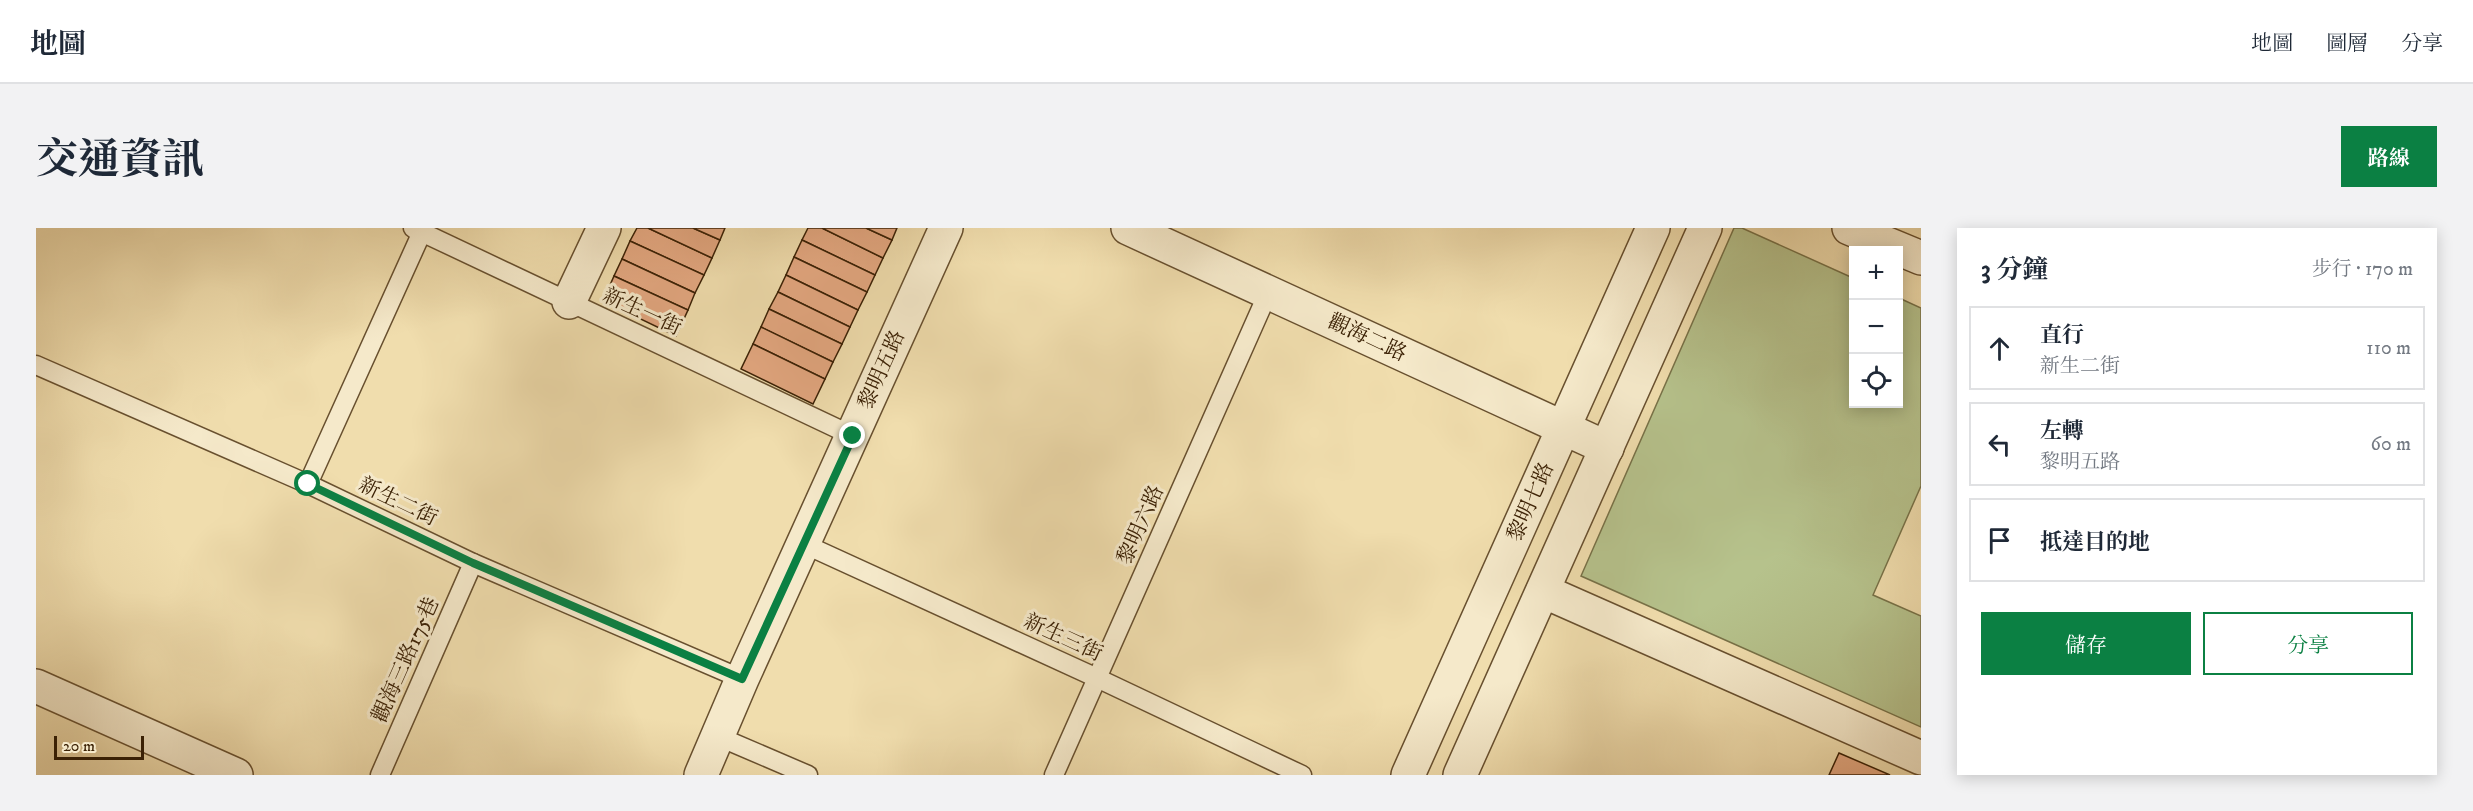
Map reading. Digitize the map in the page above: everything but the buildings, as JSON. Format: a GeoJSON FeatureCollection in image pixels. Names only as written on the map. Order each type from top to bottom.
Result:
{"type":"FeatureCollection","features":[{"type":"Feature","properties":{"kind":"street"},"geometry":{"type":"LineString","coordinates":[[569,302],[604,228]]}},
{"type":"Feature","properties":{"kind":"street","name":"黎明五路"},"geometry":{"type":"LineString","coordinates":[[701,775],[742,679],[946,228]]}},
{"type":"Feature","properties":{"kind":"street","name":"觀海二路"},"geometry":{"type":"LineString","coordinates":[[1128,228],[1607,448]]}},
{"type":"Feature","properties":{"kind":"street","name":"黎明七路"},"geometry":{"type":"LineString","coordinates":[[1408,775],[1653,228]]}},
{"type":"Feature","properties":{"kind":"street"},"geometry":{"type":"LineString","coordinates":[[1460,775],[1705,228]]}},
{"type":"Feature","properties":{"kind":"street"},"geometry":{"type":"LineString","coordinates":[[1849,228],[1921,258]]}},
{"type":"Feature","properties":{"kind":"street"},"geometry":{"type":"LineString","coordinates":[[1543,591],[1921,758]]}},
{"type":"Feature","properties":{"kind":"street"},"geometry":{"type":"LineString","coordinates":[[36,686],[236,775]]}},
{"type":"Feature","properties":{"kind":"lane","name":"新生一街"},"geometry":{"type":"LineString","coordinates":[[417,230],[853,436]]}},
{"type":"Feature","properties":{"kind":"lane"},"geometry":{"type":"LineString","coordinates":[[308,484],[417,230]]}},
{"type":"Feature","properties":{"kind":"lane","name":"黎明六路"},"geometry":{"type":"LineString","coordinates":[[1054,775],[1268,293]]}},
{"type":"Feature","properties":{"kind":"lane","name":"新生二街"},"geometry":{"type":"LineString","coordinates":[[36,365],[308,484],[473,563],[742,679]]}},
{"type":"Feature","properties":{"kind":"lane","name":"新生三街"},"geometry":{"type":"LineString","coordinates":[[804,544],[1302,775]]}},
{"type":"Feature","properties":{"kind":"lane","name":"觀海三路175巷"},"geometry":{"type":"LineString","coordinates":[[380,775],[473,563]]}},
{"type":"Feature","properties":{"kind":"lane"},"geometry":{"type":"LineString","coordinates":[[717,736],[808,775]]}},
{"type":"Feature","properties":{"kind":"green space"},"geometry":{"type":"Polygon","coordinates":[[[1734,228],[1742,228],[1849,276],[1849,408],[1903,408],[1903,300],[1921,308],[1921,486],[1873,595],[1921,616],[1921,727],[1581,576],[1734,228]]]}},
{"type":"Feature","properties":{"kind":"route"},"geometry":{"type":"LineString","coordinates":[[308,484],[473,563],[742,679],[853,436]]}}]}
